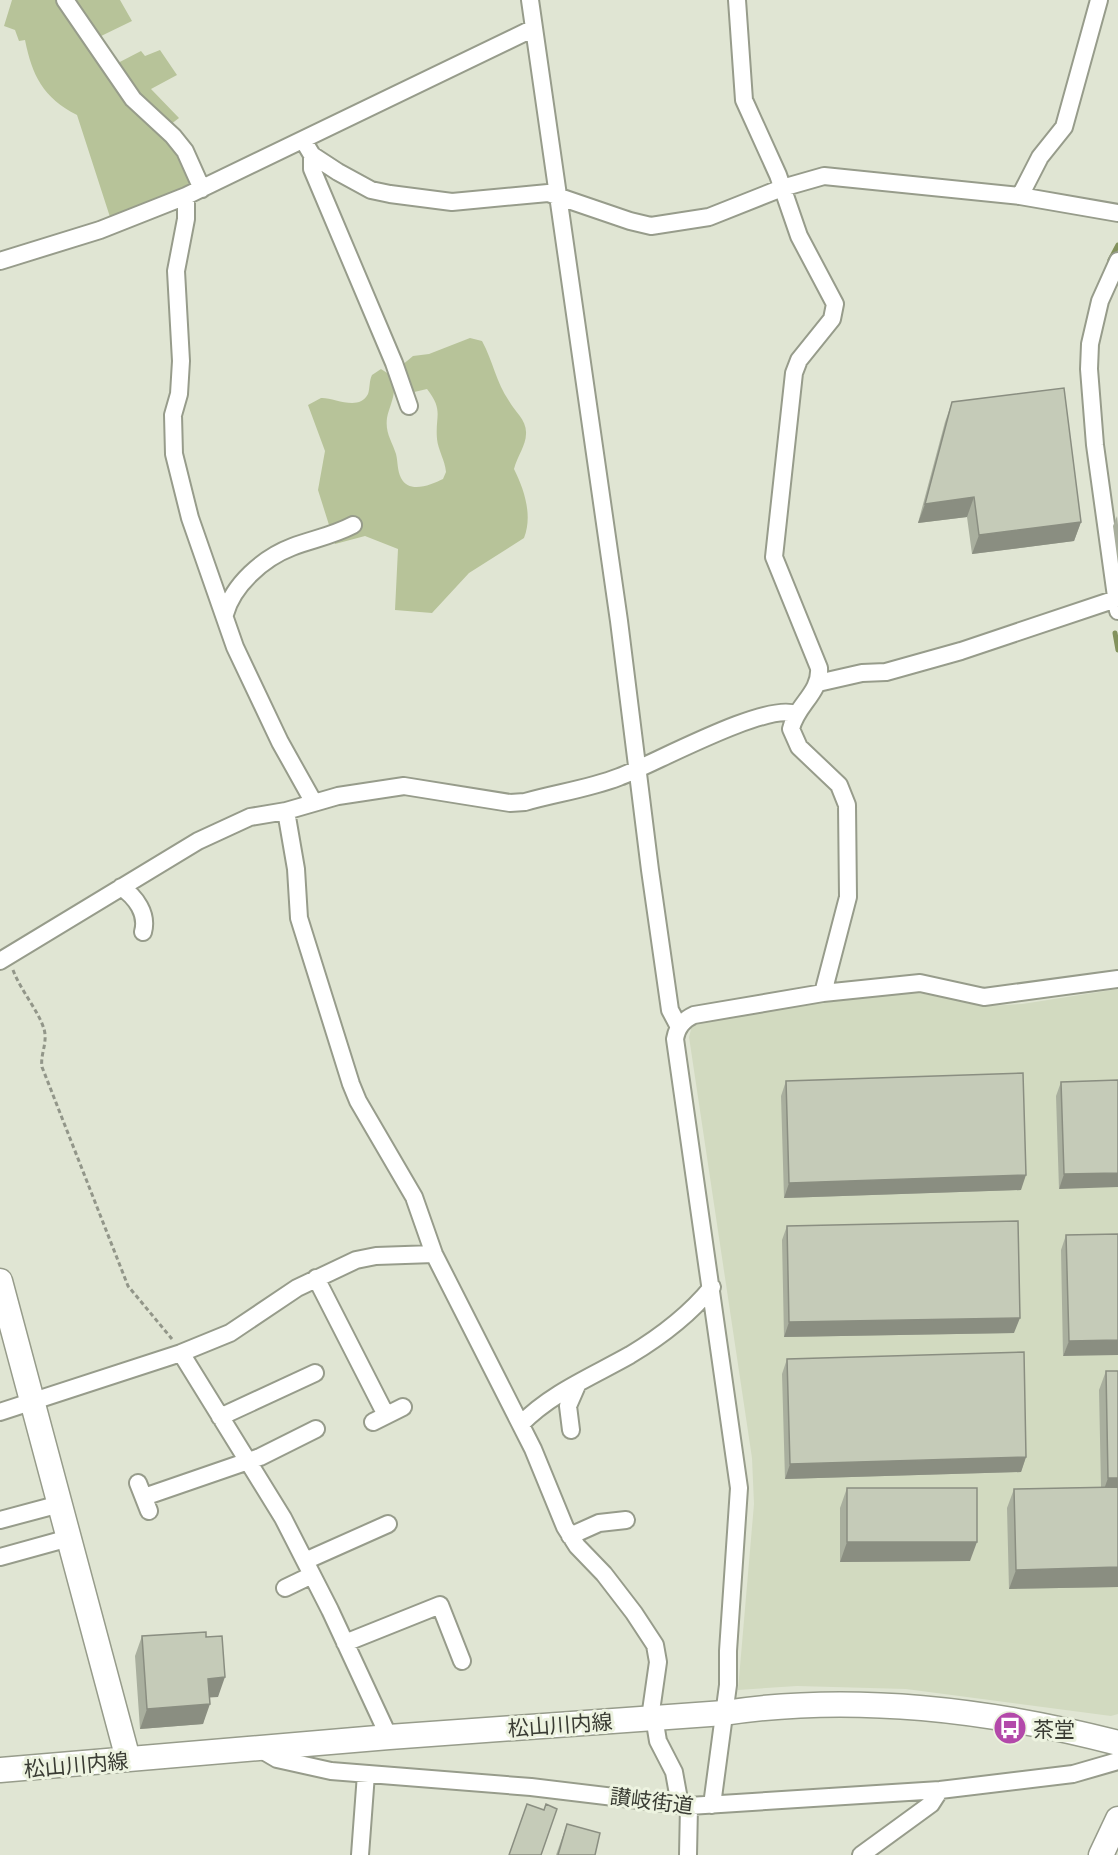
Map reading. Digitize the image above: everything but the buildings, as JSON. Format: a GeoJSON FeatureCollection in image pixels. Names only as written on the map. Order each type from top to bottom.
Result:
{"type":"FeatureCollection","features":[{"type":"Feature","properties":{"kind":"main road"},"geometry":{"type":"LineString","coordinates":[[0,1281],[128,1759]]}},
{"type":"Feature","properties":{"kind":"main road","name":"松山川内線"},"geometry":{"type":"LineString","coordinates":[[0,1770],[389,1737],[724,1713],[785,1706],[851,1705],[928,1711],[1052,1726],[1118,1743]]}},
{"type":"Feature","properties":{"kind":"main road"},"geometry":{"type":"LineString","coordinates":[[1101,1855],[1118,1819]]}},
{"type":"Feature","properties":{"kind":"street"},"geometry":{"type":"LineString","coordinates":[[64,0],[133,99],[173,136],[185,151],[202,189]]}},
{"type":"Feature","properties":{"kind":"street"},"geometry":{"type":"LineString","coordinates":[[530,0],[670,1010],[679,1027]]}},
{"type":"Feature","properties":{"kind":"street"},"geometry":{"type":"LineString","coordinates":[[737,0],[744,100],[782,188],[799,236],[835,304],[832,319],[799,360],[794,373],[774,551],[818,660],[818,683],[795,714],[790,729],[793,738],[839,785],[847,805],[848,897],[823,993]]}},
{"type":"Feature","properties":{"kind":"street"},"geometry":{"type":"LineString","coordinates":[[1020,196],[1040,157],[1064,127],[1099,0]]}},
{"type":"Feature","properties":{"kind":"street"},"geometry":{"type":"LineString","coordinates":[[0,261],[100,230],[186,196],[534,28]]}},
{"type":"Feature","properties":{"kind":"street"},"geometry":{"type":"LineString","coordinates":[[303,140],[312,155],[355,182],[390,194],[452,202],[548,193],[651,226],[709,216],[782,188],[824,176],[1020,196],[1118,213]]}},
{"type":"Feature","properties":{"kind":"street"},"geometry":{"type":"LineString","coordinates":[[312,155],[312,169],[394,363],[409,406]]}},
{"type":"Feature","properties":{"kind":"street"},"geometry":{"type":"LineString","coordinates":[[186,196],[186,219],[176,271],[181,361],[172,438],[190,518],[256,695],[313,801]]}},
{"type":"Feature","properties":{"kind":"street"},"geometry":{"type":"LineString","coordinates":[[818,683],[828,683],[862,673],[886,672],[1117,605],[1095,445],[1089,369],[1090,344],[1097,310],[1118,261]]}},
{"type":"Feature","properties":{"kind":"street"},"geometry":{"type":"LineString","coordinates":[[225,614],[236,588],[278,553],[331,537],[353,525]]}},
{"type":"Feature","properties":{"kind":"street"},"geometry":{"type":"LineString","coordinates":[[4,959],[213,833],[250,818],[285,811],[313,801],[404,786],[510,803],[525,802],[604,783],[676,750],[774,712],[795,714]]}},
{"type":"Feature","properties":{"kind":"street"},"geometry":{"type":"LineString","coordinates":[[285,811],[297,875],[299,918],[351,1084],[414,1197],[434,1254],[523,1424],[570,1536],[604,1574],[655,1645],[658,1662],[652,1718],[658,1741],[674,1772],[685,1806],[688,1855]]}},
{"type":"Feature","properties":{"kind":"street"},"geometry":{"type":"LineString","coordinates":[[121,888],[130,893],[143,915],[146,923],[143,932]]}},
{"type":"Feature","properties":{"kind":"street"},"geometry":{"type":"LineString","coordinates":[[712,1805],[724,1713],[739,1488],[675,1039],[679,1027],[684,1020],[694,1015],[823,993],[920,982],[984,997],[1118,979]]}},
{"type":"Feature","properties":{"kind":"street"},"geometry":{"type":"LineString","coordinates":[[0,1412],[181,1353],[245,1326],[297,1287],[356,1260],[376,1256],[434,1254]]}},
{"type":"Feature","properties":{"kind":"street"},"geometry":{"type":"LineString","coordinates":[[316,1278],[380,1419],[403,1407]]}},
{"type":"Feature","properties":{"kind":"street"},"geometry":{"type":"LineString","coordinates":[[523,1424],[578,1383],[651,1341],[701,1301],[712,1287]]}},
{"type":"Feature","properties":{"kind":"street"},"geometry":{"type":"LineString","coordinates":[[181,1353],[248,1461],[308,1568],[389,1737]]}},
{"type":"Feature","properties":{"kind":"street"},"geometry":{"type":"LineString","coordinates":[[220,1417],[315,1373]]}},
{"type":"Feature","properties":{"kind":"street"},"geometry":{"type":"LineString","coordinates":[[572,1430],[568,1406],[578,1383]]}},
{"type":"Feature","properties":{"kind":"street"},"geometry":{"type":"LineString","coordinates":[[144,1497],[248,1461],[316,1429]]}},
{"type":"Feature","properties":{"kind":"street"},"geometry":{"type":"LineString","coordinates":[[0,1520],[60,1504]]}},
{"type":"Feature","properties":{"kind":"street"},"geometry":{"type":"LineString","coordinates":[[570,1536],[599,1523],[626,1520]]}},
{"type":"Feature","properties":{"kind":"street"},"geometry":{"type":"LineString","coordinates":[[285,1588],[308,1568],[388,1524]]}},
{"type":"Feature","properties":{"kind":"street"},"geometry":{"type":"LineString","coordinates":[[0,1557],[69,1538]]}},
{"type":"Feature","properties":{"kind":"street"},"geometry":{"type":"LineString","coordinates":[[345,1643],[440,1605],[462,1661]]}},
{"type":"Feature","properties":{"kind":"street","name":"讃岐街道"},"geometry":{"type":"LineString","coordinates":[[260,1749],[278,1759],[302,1766],[366,1774],[531,1787],[685,1806],[940,1790],[1073,1774],[1118,1761]]}},
{"type":"Feature","properties":{"kind":"street"},"geometry":{"type":"LineString","coordinates":[[360,1855],[366,1774]]}},
{"type":"Feature","properties":{"kind":"street"},"geometry":{"type":"LineString","coordinates":[[861,1855],[931,1804],[940,1790]]}},
{"type":"Feature","properties":{"kind":"path"},"geometry":{"type":"LineString","coordinates":[[4,959],[44,1031],[42,1067],[128,1286],[162,1325],[181,1353]]}},
{"type":"Feature","properties":{"kind":"shaded area"},"geometry":{"type":"Polygon","coordinates":[[[12,0],[120,0],[132,21],[97,38],[114,65],[141,51],[145,56],[160,50],[177,75],[151,89],[179,118],[162,131],[172,139],[195,183],[149,204],[110,217],[77,115],[47,93],[31,64],[25,40],[19,41],[15,30],[4,26],[12,0]]]}},
{"type":"Feature","properties":{"kind":"shaded area"},"geometry":{"type":"Polygon","coordinates":[[[470,338],[482,341],[505,394],[525,424],[526,438],[514,469],[526,502],[527,529],[524,538],[469,573],[432,613],[395,610],[398,549],[365,536],[335,544],[318,490],[325,451],[308,405],[321,398],[359,402],[368,394],[372,375],[381,369],[387,373],[394,386],[387,428],[401,478],[409,486],[427,486],[443,479],[446,472],[437,439],[437,408],[427,389],[410,393],[401,366],[413,356],[429,354],[470,338]]]}},
{"type":"Feature","properties":{"kind":"shaded area"},"geometry":{"type":"Polygon","coordinates":[[[1118,989],[1118,1714],[1111,1716],[906,1689],[797,1686],[738,1690],[754,1504],[752,1458],[689,1037],[692,1026],[701,1017],[761,1013],[826,998],[919,993],[988,1006],[1022,1004],[1118,989]]]}},
{"type":"Feature","properties":{"kind":"waterway"},"geometry":{"type":"LineString","coordinates":[[1110,260],[1118,245]]}},
{"type":"Feature","properties":{"kind":"waterway"},"geometry":{"type":"LineString","coordinates":[[1115,633],[1118,650]]}},
{"type":"Feature","properties":{"kind":"place","name":"茶堂"},"geometry":{"type":"Point","coordinates":[1010,1728]}}]}
